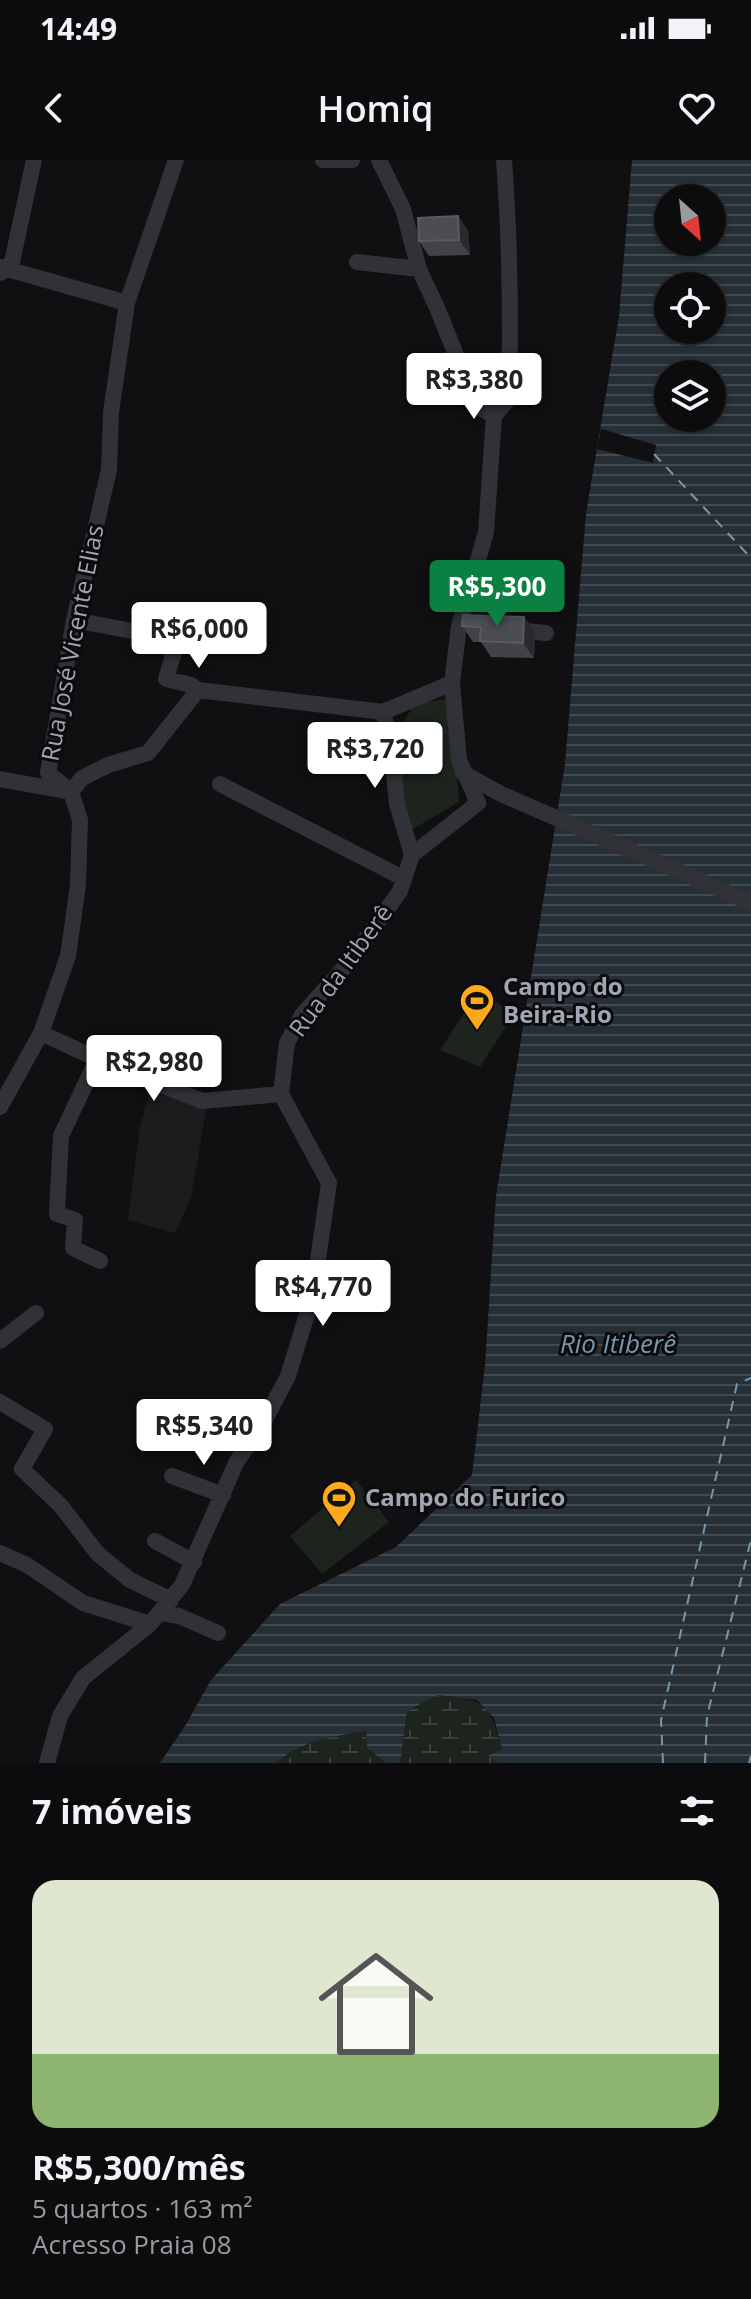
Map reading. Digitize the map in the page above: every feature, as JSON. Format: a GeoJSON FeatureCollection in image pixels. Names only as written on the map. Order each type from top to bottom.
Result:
{"type":"FeatureCollection","features":[{"type":"Feature","properties":{"kind":"street"},"geometry":{"type":"LineString","coordinates":[[1,270],[12,262],[34,160]]}},
{"type":"Feature","properties":{"kind":"street","name":"Rua José Vicente Elias"},"geometry":{"type":"LineString","coordinates":[[0,1107],[41,1033],[68,956],[78,885],[80,820],[71,792],[48,773],[74,620],[109,470],[111,412],[127,303],[176,160]]}},
{"type":"Feature","properties":{"kind":"street"},"geometry":{"type":"LineString","coordinates":[[323,160],[352,160]]}},
{"type":"Feature","properties":{"kind":"street"},"geometry":{"type":"LineString","coordinates":[[379,160],[403,209],[419,269],[476,405],[494,416]]}},
{"type":"Feature","properties":{"kind":"street"},"geometry":{"type":"LineString","coordinates":[[383,712],[391,742],[397,804],[412,855],[478,803],[459,760],[452,683],[486,532],[494,416],[507,401],[504,388],[510,355],[509,227],[504,160]]}},
{"type":"Feature","properties":{"kind":"street"},"geometry":{"type":"LineString","coordinates":[[357,262],[419,269]]}},
{"type":"Feature","properties":{"kind":"street"},"geometry":{"type":"LineString","coordinates":[[1,270],[127,303]]}},
{"type":"Feature","properties":{"kind":"street"},"geometry":{"type":"LineString","coordinates":[[74,620],[174,639],[176,645],[164,676],[198,690],[383,712],[452,683]]}},
{"type":"Feature","properties":{"kind":"street"},"geometry":{"type":"LineString","coordinates":[[503,629],[546,633]]}},
{"type":"Feature","properties":{"kind":"street"},"geometry":{"type":"LineString","coordinates":[[0,779],[71,792],[82,778],[108,765],[148,753],[198,690]]}},
{"type":"Feature","properties":{"kind":"street"},"geometry":{"type":"LineString","coordinates":[[463,773],[501,794],[751,903]]}},
{"type":"Feature","properties":{"kind":"street"},"geometry":{"type":"LineString","coordinates":[[220,784],[403,878]]}},
{"type":"Feature","properties":{"kind":"street","name":"Rua da Itiberê"},"geometry":{"type":"LineString","coordinates":[[281,1094],[287,1043],[302,1015],[349,962],[400,891],[412,855]]}},
{"type":"Feature","properties":{"kind":"street"},"geometry":{"type":"LineString","coordinates":[[41,1033],[202,1101],[281,1094],[322,1164],[329,1183],[313,1295],[288,1376],[260,1429],[237,1461],[194,1562],[161,1613],[83,1678],[60,1716],[47,1763]]}},
{"type":"Feature","properties":{"kind":"street"},"geometry":{"type":"LineString","coordinates":[[97,1059],[61,1136],[57,1214],[75,1220],[73,1248],[100,1261]]}},
{"type":"Feature","properties":{"kind":"street"},"geometry":{"type":"LineString","coordinates":[[0,1341],[36,1313]]}},
{"type":"Feature","properties":{"kind":"street"},"geometry":{"type":"LineString","coordinates":[[0,1402],[45,1429],[22,1469],[61,1506],[98,1554],[130,1580],[161,1613]]}},
{"type":"Feature","properties":{"kind":"street"},"geometry":{"type":"LineString","coordinates":[[172,1476],[223,1495]]}},
{"type":"Feature","properties":{"kind":"street"},"geometry":{"type":"LineString","coordinates":[[155,1541],[194,1562]]}},
{"type":"Feature","properties":{"kind":"street"},"geometry":{"type":"LineString","coordinates":[[0,1553],[27,1565],[83,1603],[179,1616],[218,1633]]}},
{"type":"Feature","properties":{"kind":"shaded area"},"geometry":{"type":"Polygon","coordinates":[[[151,1088],[206,1110],[191,1198],[175,1233],[128,1220],[140,1126],[151,1088]]]}},
{"type":"Feature","properties":{"kind":"green space"},"geometry":{"type":"Polygon","coordinates":[[[445,699],[453,724],[459,802],[413,829],[403,819],[397,734],[414,704],[445,699]]]}},
{"type":"Feature","properties":{"kind":"green space","name":"Campo do Beira-Rio"},"geometry":{"type":"Polygon","coordinates":[[[479,990],[514,1014],[480,1067],[440,1050],[479,990]]]}},
{"type":"Feature","properties":{"kind":"green space","name":"Campo do Furico"},"geometry":{"type":"Polygon","coordinates":[[[356,1480],[389,1522],[322,1574],[290,1536],[356,1480]]]}},
{"type":"Feature","properties":{"kind":"green space"},"geometry":{"type":"Polygon","coordinates":[[[438,1695],[476,1702],[489,1712],[502,1749],[489,1756],[498,1763],[400,1763],[407,1711],[438,1695]]]}},
{"type":"Feature","properties":{"kind":"green space"},"geometry":{"type":"Polygon","coordinates":[[[366,1731],[367,1748],[386,1763],[276,1763],[307,1744],[366,1731]]]}},
{"type":"Feature","properties":{"kind":"water","name":"Rio Itiberê"},"geometry":{"type":"Polygon","coordinates":[[[632,160],[751,160],[751,1763],[498,1763],[488,1756],[502,1749],[494,1718],[477,1700],[438,1695],[407,1711],[400,1763],[386,1763],[367,1748],[366,1731],[307,1744],[276,1763],[160,1763],[211,1680],[280,1604],[396,1547],[472,1475],[485,1365],[496,1196],[565,764],[586,514],[619,316],[632,160]]]}},
{"type":"Feature","properties":{"kind":"pier"},"geometry":{"type":"Polygon","coordinates":[[[601,429],[656,445],[653,463],[597,449],[601,429]]]}},
{"type":"Feature","properties":{"kind":"building"},"geometry":{"type":"Polygon","coordinates":[[[458,216],[459,240],[419,241],[418,218],[458,216]]]}},
{"type":"Feature","properties":{"kind":"building"},"geometry":{"type":"Polygon","coordinates":[[[463,615],[524,617],[523,643],[480,641],[481,627],[462,626],[463,615]]]}},
{"type":"Feature","properties":{"kind":"ferry route"},"geometry":{"type":"LineString","coordinates":[[654,454],[751,558]]}},
{"type":"Feature","properties":{"kind":"ferry route"},"geometry":{"type":"LineString","coordinates":[[663,1763],[661,1720],[737,1384],[751,1378]]}},
{"type":"Feature","properties":{"kind":"ferry route"},"geometry":{"type":"LineString","coordinates":[[705,1763],[707,1716],[751,1540]]}},
{"type":"Feature","properties":{"kind":"ferry route"},"geometry":{"type":"LineString","coordinates":[[749,1763],[751,1756]]}},
{"type":"Feature","properties":{"kind":"place","name":"Campo do Beira-Rio"},"geometry":{"type":"Point","coordinates":[477,1032]}},
{"type":"Feature","properties":{"kind":"place","name":"Campo do Furico"},"geometry":{"type":"Point","coordinates":[339,1529]}}]}
